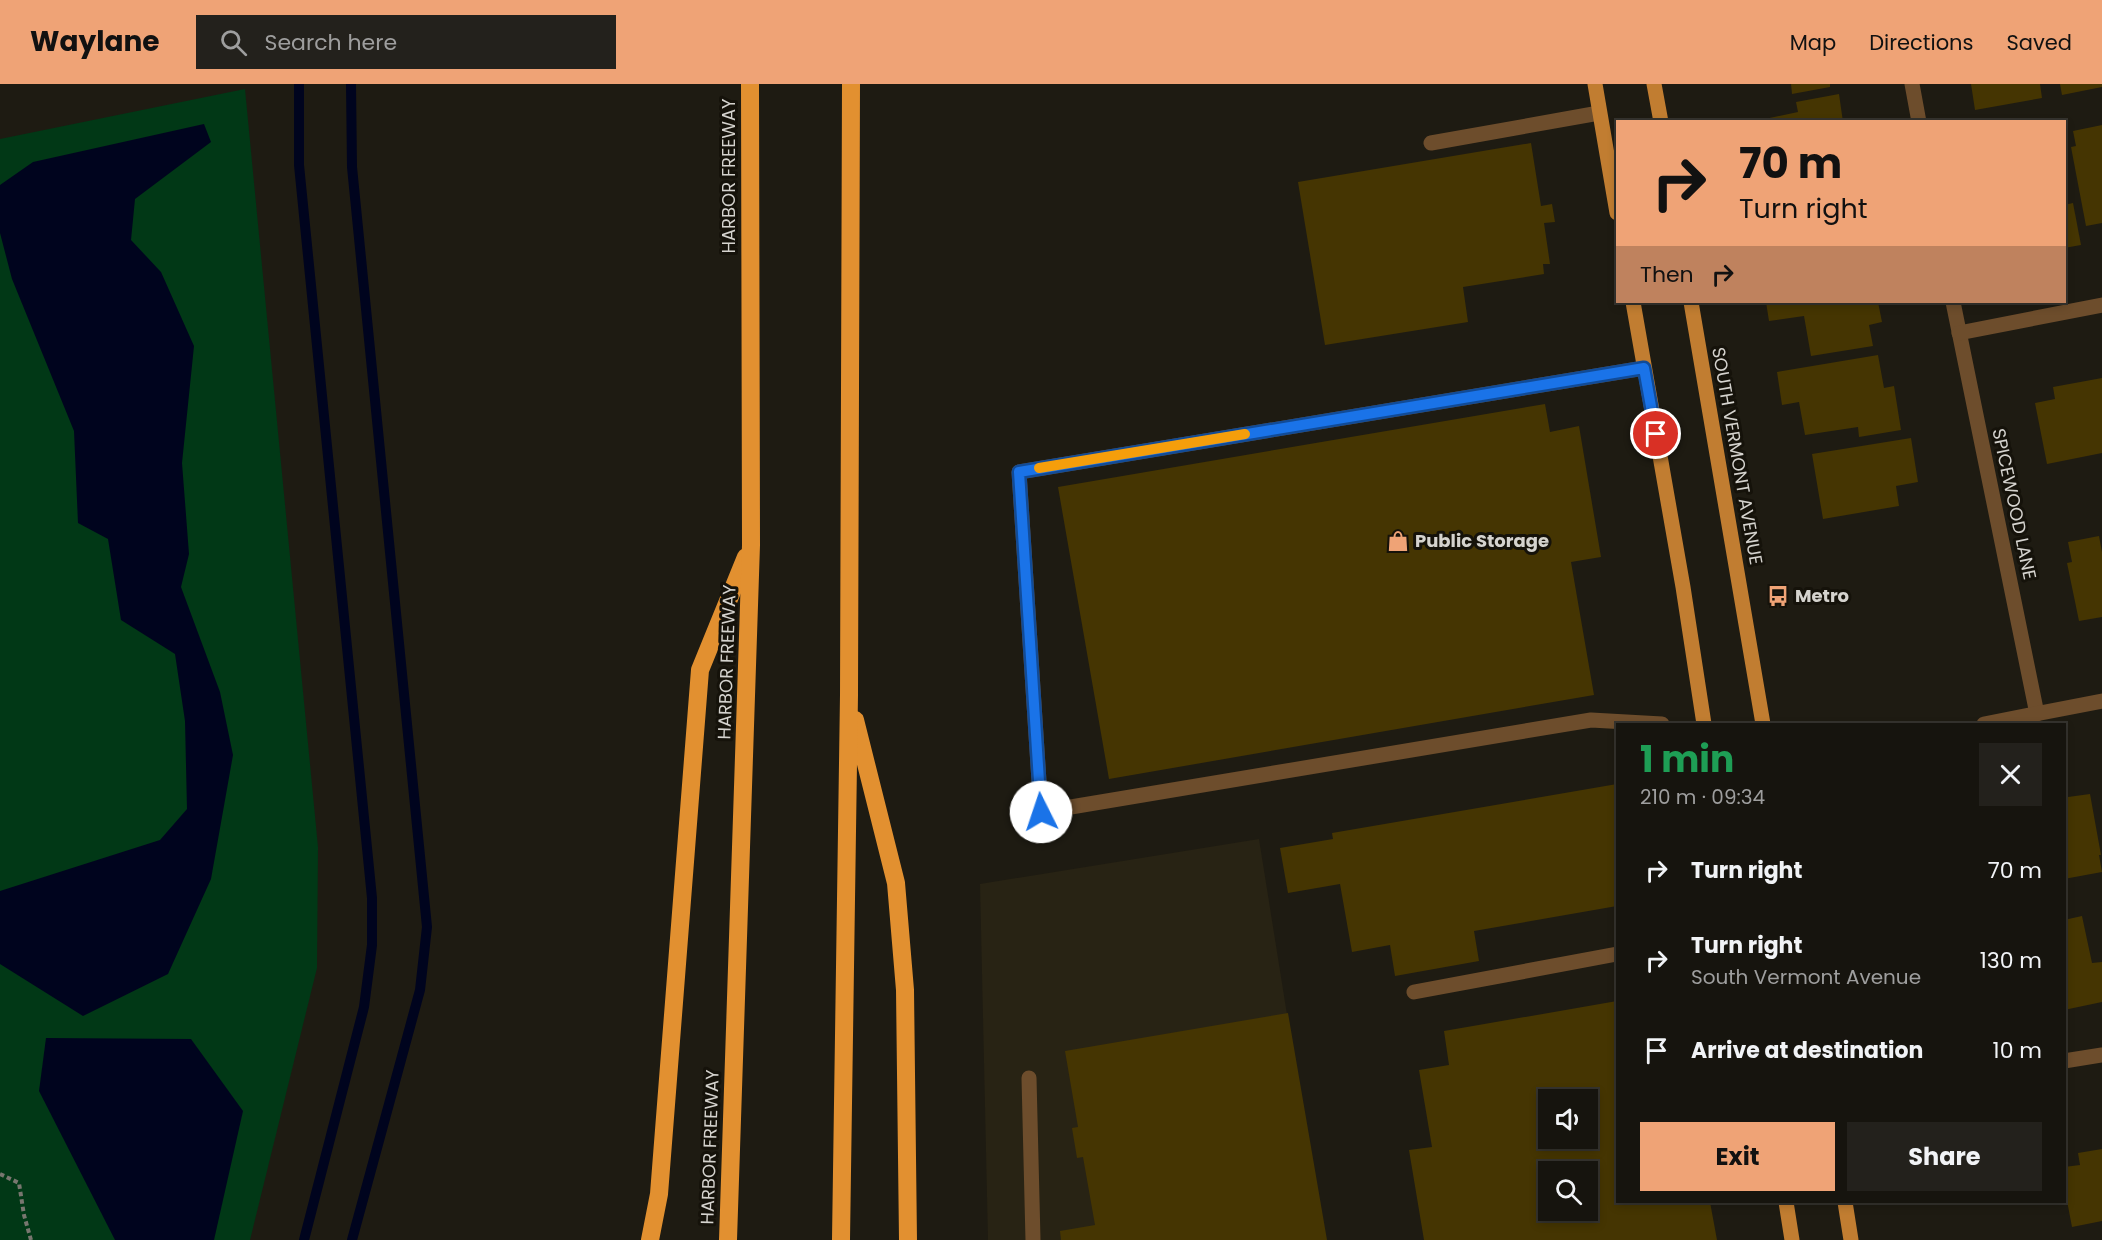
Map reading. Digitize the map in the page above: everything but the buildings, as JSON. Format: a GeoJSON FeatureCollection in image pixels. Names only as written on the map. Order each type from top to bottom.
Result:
{"type":"FeatureCollection","features":[{"type":"Feature","properties":{"kind":"highway","name":"HARBOR FREEWAY"},"geometry":{"type":"LineString","coordinates":[[728,1240],[751,545],[750,84]]}},
{"type":"Feature","properties":{"kind":"highway"},"geometry":{"type":"LineString","coordinates":[[842,1240],[849,695],[851,84]]}},
{"type":"Feature","properties":{"kind":"highway"},"geometry":{"type":"LineString","coordinates":[[650,1240],[659,1194],[700,670],[751,545]]}},
{"type":"Feature","properties":{"kind":"highway"},"geometry":{"type":"LineString","coordinates":[[849,695],[896,883],[905,990],[908,1240]]}},
{"type":"Feature","properties":{"kind":"main road"},"geometry":{"type":"LineString","coordinates":[[1594,84],[1616,207]]}},
{"type":"Feature","properties":{"kind":"main road"},"geometry":{"type":"LineString","coordinates":[[1654,84],[1661,120]]}},
{"type":"Feature","properties":{"kind":"main road"},"geometry":{"type":"LineString","coordinates":[[1633,303],[1683,587],[1704,723]]}},
{"type":"Feature","properties":{"kind":"main road","name":"SOUTH VERMONT AVENUE"},"geometry":{"type":"LineString","coordinates":[[1691,303],[1763,723]]}},
{"type":"Feature","properties":{"kind":"main road"},"geometry":{"type":"LineString","coordinates":[[1786,1203],[1792,1240]]}},
{"type":"Feature","properties":{"kind":"main road"},"geometry":{"type":"LineString","coordinates":[[1845,1203],[1851,1240]]}},
{"type":"Feature","properties":{"kind":"street"},"geometry":{"type":"LineString","coordinates":[[1912,84],[1919,120]]}},
{"type":"Feature","properties":{"kind":"street"},"geometry":{"type":"LineString","coordinates":[[1431,143],[1599,112]]}},
{"type":"Feature","properties":{"kind":"street","name":"SPICEWOOD LANE"},"geometry":{"type":"LineString","coordinates":[[1953,303],[2037,714]]}},
{"type":"Feature","properties":{"kind":"street"},"geometry":{"type":"LineString","coordinates":[[1959,333],[2102,305]]}},
{"type":"Feature","properties":{"kind":"street"},"geometry":{"type":"LineString","coordinates":[[1644,368],[1019,472],[1041,812],[1591,720],[1644,723]]}},
{"type":"Feature","properties":{"kind":"street"},"geometry":{"type":"LineString","coordinates":[[1989,723],[2102,701]]}},
{"type":"Feature","properties":{"kind":"street"},"geometry":{"type":"LineString","coordinates":[[1414,992],[1616,954]]}},
{"type":"Feature","properties":{"kind":"street"},"geometry":{"type":"LineString","coordinates":[[2066,1061],[2102,1055]]}},
{"type":"Feature","properties":{"kind":"street"},"geometry":{"type":"LineString","coordinates":[[1029,1078],[1033,1240]]}},
{"type":"Feature","properties":{"kind":"path"},"geometry":{"type":"LineString","coordinates":[[0,1174],[19,1183],[31,1240]]}},
{"type":"Feature","properties":{"kind":"shaded area"},"geometry":{"type":"Polygon","coordinates":[[[1259,839],[1323,1240],[988,1240],[980,884],[1259,839]]]}},
{"type":"Feature","properties":{"kind":"green space"},"geometry":{"type":"Polygon","coordinates":[[[245,89],[318,847],[317,968],[250,1240],[0,1240],[0,139],[245,89]]]}},
{"type":"Feature","properties":{"kind":"water"},"geometry":{"type":"Polygon","coordinates":[[[204,124],[211,142],[135,199],[131,240],[161,272],[194,346],[182,463],[189,554],[181,587],[220,692],[233,755],[211,879],[168,974],[83,1016],[0,964],[0,891],[160,840],[187,809],[185,721],[175,654],[121,620],[108,539],[78,523],[74,431],[12,279],[0,233],[0,185],[33,162],[204,124]]]}},
{"type":"Feature","properties":{"kind":"water"},"geometry":{"type":"Polygon","coordinates":[[[46,1038],[191,1039],[243,1111],[214,1240],[115,1240],[39,1091],[46,1038]]]}},
{"type":"Feature","properties":{"kind":"waterway"},"geometry":{"type":"LineString","coordinates":[[299,84],[299,165],[372,898],[372,945],[364,1007],[304,1240]]}},
{"type":"Feature","properties":{"kind":"waterway"},"geometry":{"type":"LineString","coordinates":[[351,84],[352,167],[427,927],[420,990],[352,1240]]}},
{"type":"Feature","properties":{"kind":"slow traffic"},"geometry":{"type":"LineString","coordinates":[[1039,468],[1245,434]]}},
{"type":"Feature","properties":{"kind":"place","name":"Public Storage"},"geometry":{"type":"Point","coordinates":[1398,541]}},
{"type":"Feature","properties":{"kind":"place","name":"Metro"},"geometry":{"type":"Point","coordinates":[1778,596]}},
{"type":"Feature","properties":{"kind":"route"},"geometry":{"type":"LineString","coordinates":[[1041,812],[1019,472],[1644,368],[1656,434]]}}]}
